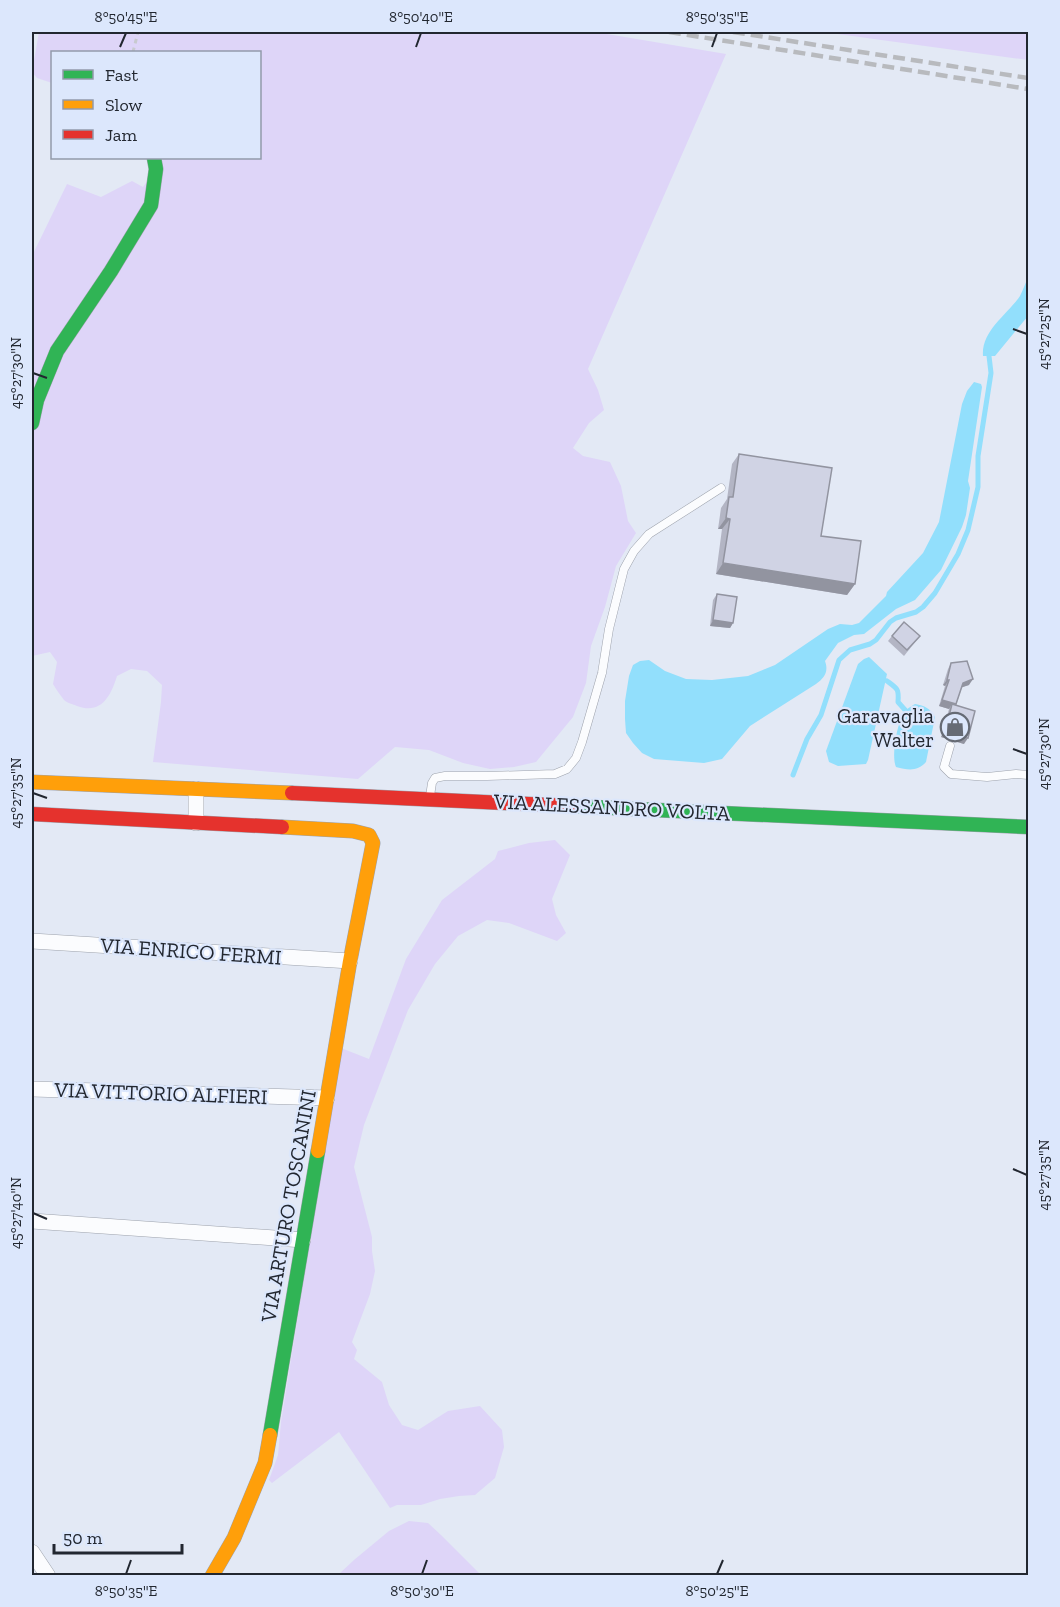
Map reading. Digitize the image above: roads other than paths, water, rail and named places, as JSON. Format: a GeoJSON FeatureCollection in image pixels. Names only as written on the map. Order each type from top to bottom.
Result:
{"type":"FeatureCollection","features":[{"type":"Feature","properties":{"kind":"street"},"geometry":{"type":"LineString","coordinates":[[32,423],[37,400],[57,351],[111,271],[151,205],[156,169],[154,159]]}},
{"type":"Feature","properties":{"kind":"street","name":"VIA ALESSANDRO VOLTA"},"geometry":{"type":"LineString","coordinates":[[32,782],[1029,827]]}},
{"type":"Feature","properties":{"kind":"street"},"geometry":{"type":"LineString","coordinates":[[32,814],[196,823],[196,789]]}},
{"type":"Feature","properties":{"kind":"street","name":"VIA ARTURO TOSCANINI"},"geometry":{"type":"LineString","coordinates":[[196,823],[353,831],[369,835],[373,843],[350,961],[265,1463],[234,1538],[212,1575]]}},
{"type":"Feature","properties":{"kind":"street","name":"VIA ENRICO FERMI"},"geometry":{"type":"LineString","coordinates":[[32,941],[350,961]]}},
{"type":"Feature","properties":{"kind":"street","name":"VIA VITTORIO ALFIERI"},"geometry":{"type":"LineString","coordinates":[[32,1089],[327,1098]]}},
{"type":"Feature","properties":{"kind":"street"},"geometry":{"type":"LineString","coordinates":[[32,1221],[303,1240]]}},
{"type":"Feature","properties":{"kind":"street"},"geometry":{"type":"LineString","coordinates":[[32,1552],[48,1575]]}},
{"type":"Feature","properties":{"kind":"lane"},"geometry":{"type":"LineString","coordinates":[[430,799],[435,778],[555,774],[567,769],[576,758],[582,742],[602,673],[609,629],[624,569],[634,551],[649,534],[721,488]]}},
{"type":"Feature","properties":{"kind":"lane"},"geometry":{"type":"LineString","coordinates":[[950,746],[944,767],[951,774],[987,777],[1029,775]]}},
{"type":"Feature","properties":{"kind":"water"},"geometry":{"type":"Polygon","coordinates":[[[1028,278],[1028,316],[995,356],[983,356],[983,347],[990,331],[1015,303],[1028,278]]]}},
{"type":"Feature","properties":{"kind":"water"},"geometry":{"type":"Polygon","coordinates":[[[974,382],[981,384],[982,387],[968,481],[970,488],[966,515],[941,570],[915,600],[896,609],[864,634],[854,635],[838,643],[825,661],[825,674],[816,684],[750,726],[722,759],[704,763],[654,759],[642,753],[626,733],[625,701],[633,665],[649,660],[665,671],[686,679],[712,680],[748,676],[775,665],[828,629],[840,624],[859,623],[886,596],[887,592],[923,553],[939,522],[962,404],[967,391],[974,382]]]}},
{"type":"Feature","properties":{"kind":"water"},"geometry":{"type":"Polygon","coordinates":[[[869,657],[887,674],[868,760],[866,764],[838,766],[829,762],[826,751],[858,664],[869,657]]]}},
{"type":"Feature","properties":{"kind":"water"},"geometry":{"type":"Polygon","coordinates":[[[915,704],[927,708],[935,717],[926,762],[919,767],[904,769],[896,767],[895,740],[904,712],[915,704]]]}},
{"type":"Feature","properties":{"kind":"waterway"},"geometry":{"type":"LineString","coordinates":[[793,775],[807,739],[821,715],[839,660],[850,650],[876,640],[896,618],[916,612],[923,607],[935,593],[958,554],[968,530],[978,487],[978,456],[991,373],[989,356]]}},
{"type":"Feature","properties":{"kind":"waterway"},"geometry":{"type":"LineString","coordinates":[[887,681],[897,690],[898,702],[906,711]]}},
{"type":"Feature","properties":{"kind":"railway"},"geometry":{"type":"LineString","coordinates":[[669,32],[1028,89]]}},
{"type":"Feature","properties":{"kind":"railway"},"geometry":{"type":"LineString","coordinates":[[733,32],[1028,78]]}},
{"type":"Feature","properties":{"kind":"place","name":"Garavaglia Walter"},"geometry":{"type":"Point","coordinates":[955,727]}}]}
